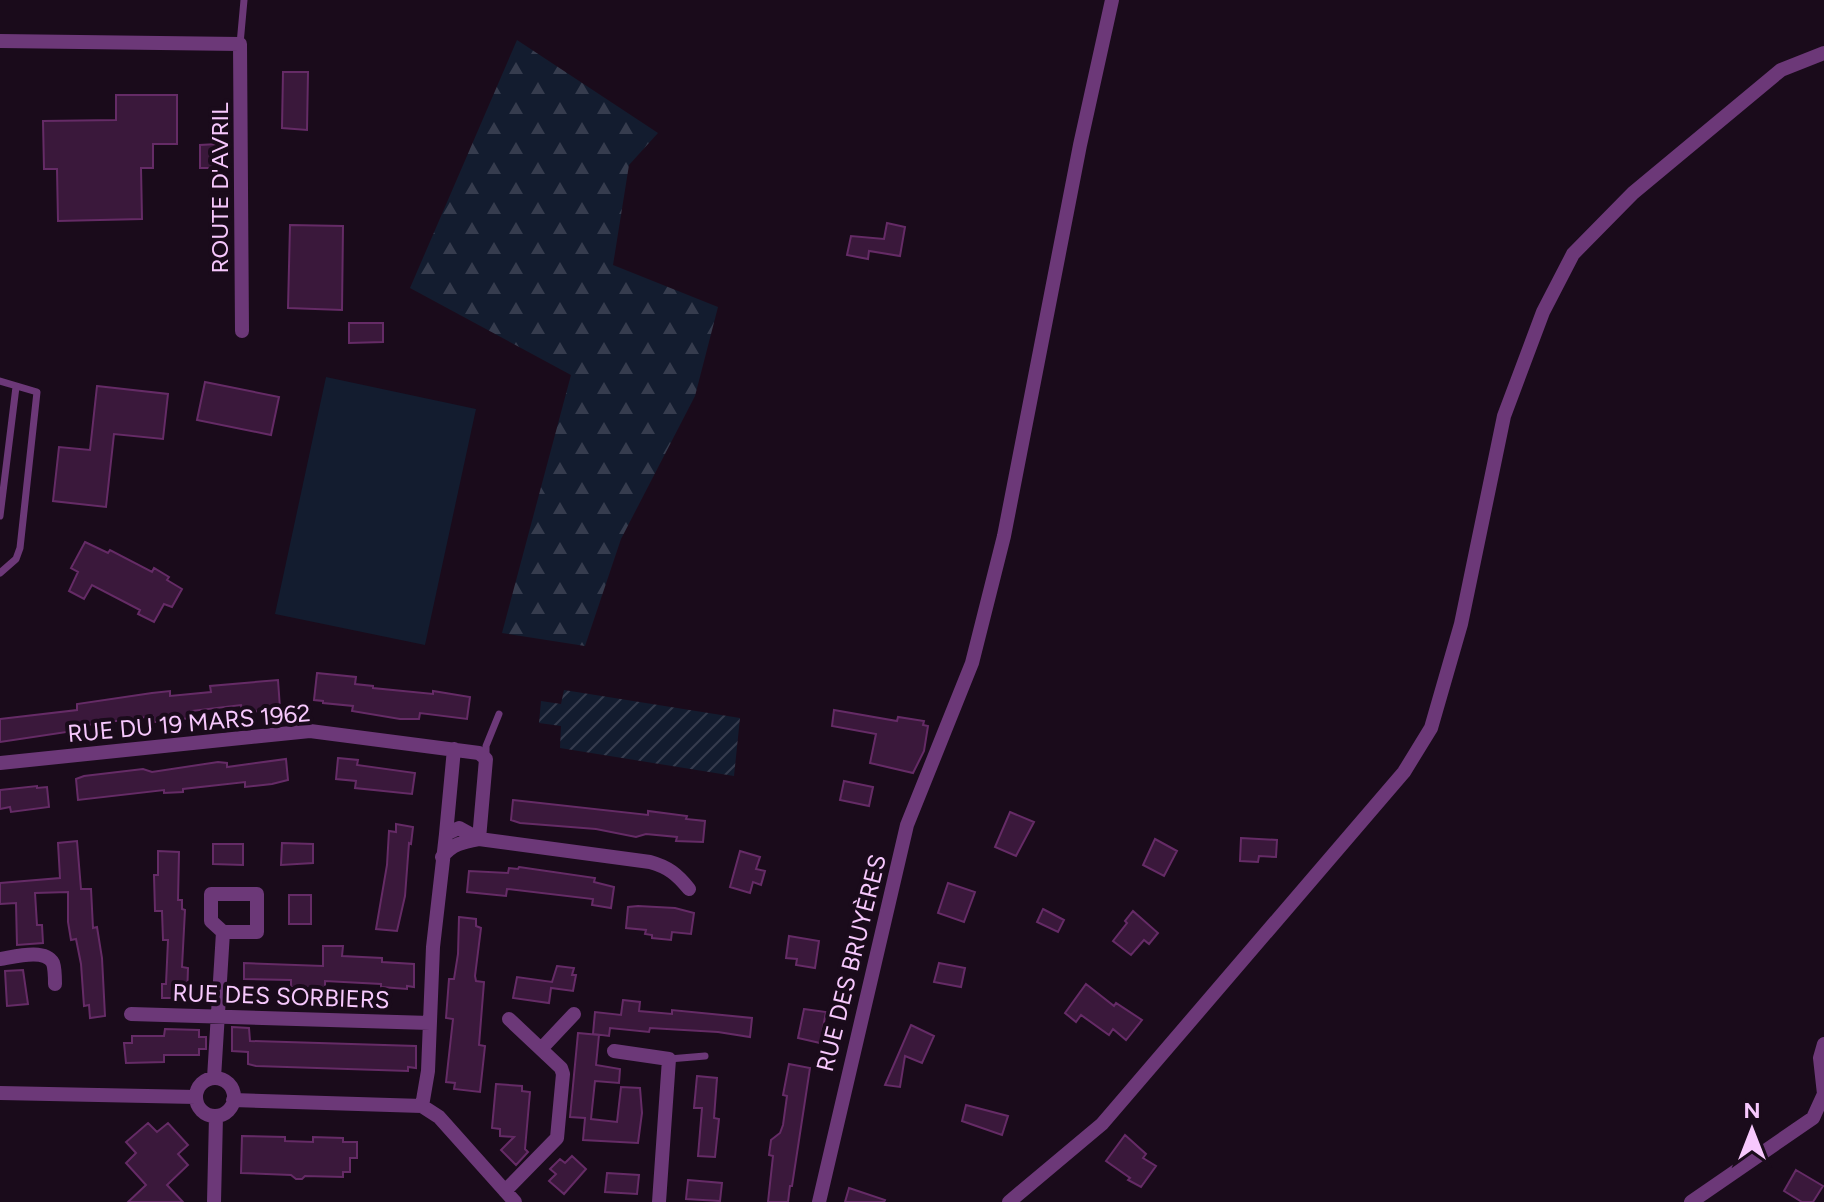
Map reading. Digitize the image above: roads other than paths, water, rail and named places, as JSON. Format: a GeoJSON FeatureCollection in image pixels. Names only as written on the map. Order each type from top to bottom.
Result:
{"type":"FeatureCollection","features":[{"type":"Feature","properties":{"kind":"street","name":"RUE DES BRUYÈRES"},"geometry":{"type":"LineString","coordinates":[[819,1202],[907,825],[972,663],[1004,536],[1080,145],[1112,0]]}},
{"type":"Feature","properties":{"kind":"street"},"geometry":{"type":"LineString","coordinates":[[0,41],[240,44]]}},
{"type":"Feature","properties":{"kind":"street","name":"ROUTE D'AVRIL"},"geometry":{"type":"LineString","coordinates":[[240,44],[242,331]]}},
{"type":"Feature","properties":{"kind":"street"},"geometry":{"type":"LineString","coordinates":[[1009,1202],[1102,1124],[1404,772],[1431,728],[1461,624],[1504,416],[1543,312],[1573,254],[1633,193],[1781,70],[1824,53]]}},
{"type":"Feature","properties":{"kind":"street","name":"RUE DU 19 MARS 1962"},"geometry":{"type":"LineString","coordinates":[[0,763],[297,731],[454,749],[479,753],[486,759]]}},
{"type":"Feature","properties":{"kind":"street"},"geometry":{"type":"LineString","coordinates":[[422,1106],[428,1071],[433,947],[454,749]]}},
{"type":"Feature","properties":{"kind":"street"},"geometry":{"type":"LineString","coordinates":[[479,839],[486,759]]}},
{"type":"Feature","properties":{"kind":"street"},"geometry":{"type":"LineString","coordinates":[[446,834],[459,828],[479,839]]}},
{"type":"Feature","properties":{"kind":"street"},"geometry":{"type":"LineString","coordinates":[[442,857],[449,848],[479,839],[650,862],[678,875],[689,889]]}},
{"type":"Feature","properties":{"kind":"street"},"geometry":{"type":"LineString","coordinates":[[214,1078],[223,932]]}},
{"type":"Feature","properties":{"kind":"street"},"geometry":{"type":"LineString","coordinates":[[0,959],[45,956],[53,965],[55,984]]}},
{"type":"Feature","properties":{"kind":"street","name":"RUE DES SORBIERS"},"geometry":{"type":"LineString","coordinates":[[131,1014],[430,1023]]}},
{"type":"Feature","properties":{"kind":"street"},"geometry":{"type":"LineString","coordinates":[[541,1049],[574,1014]]}},
{"type":"Feature","properties":{"kind":"street"},"geometry":{"type":"LineString","coordinates":[[233,1100],[422,1106],[439,1117],[510,1197],[557,1138],[563,1074],[561,1068],[509,1019]]}},
{"type":"Feature","properties":{"kind":"street"},"geometry":{"type":"LineString","coordinates":[[1691,1202],[1813,1118],[1824,1094],[1820,1058],[1824,1044]]}},
{"type":"Feature","properties":{"kind":"street"},"geometry":{"type":"LineString","coordinates":[[614,1051],[669,1059],[659,1202]]}},
{"type":"Feature","properties":{"kind":"street"},"geometry":{"type":"LineString","coordinates":[[214,1078],[226,1082],[233,1093],[233,1100],[228,1111],[210,1116],[200,1109],[196,1097],[203,1082],[214,1078]]}},
{"type":"Feature","properties":{"kind":"street"},"geometry":{"type":"LineString","coordinates":[[0,1093],[196,1097]]}},
{"type":"Feature","properties":{"kind":"street"},"geometry":{"type":"LineString","coordinates":[[214,1202],[216,1116]]}},
{"type":"Feature","properties":{"kind":"lane"},"geometry":{"type":"LineString","coordinates":[[240,44],[244,0]]}},
{"type":"Feature","properties":{"kind":"lane"},"geometry":{"type":"LineString","coordinates":[[0,381],[37,392],[20,548],[16,559],[0,573]]}},
{"type":"Feature","properties":{"kind":"lane"},"geometry":{"type":"LineString","coordinates":[[0,516],[16,387]]}},
{"type":"Feature","properties":{"kind":"lane"},"geometry":{"type":"LineString","coordinates":[[486,759],[486,746],[499,714]]}},
{"type":"Feature","properties":{"kind":"lane"},"geometry":{"type":"LineString","coordinates":[[669,1059],[705,1056]]}}]}
